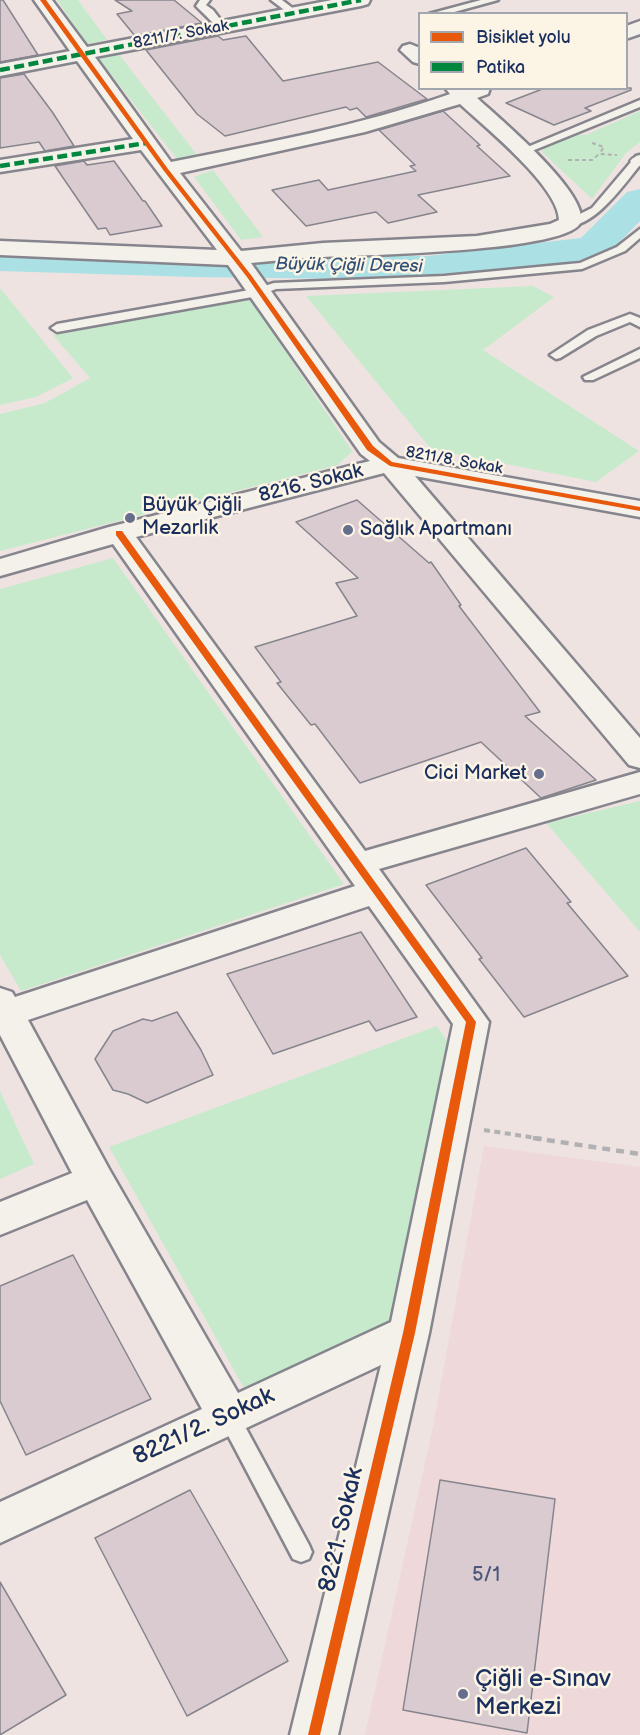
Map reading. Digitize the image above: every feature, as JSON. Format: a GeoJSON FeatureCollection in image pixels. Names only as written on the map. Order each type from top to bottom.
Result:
{"type":"FeatureCollection","features":[{"type":"Feature","properties":{"kind":"street","name":"8211/8. Sokak"},"geometry":{"type":"LineString","coordinates":[[43,0],[80,55],[247,275],[370,448],[390,464],[640,509]]}},
{"type":"Feature","properties":{"kind":"street","name":"8211/7. Sokak"},"geometry":{"type":"LineString","coordinates":[[0,70],[361,0]]}},
{"type":"Feature","properties":{"kind":"street"},"geometry":{"type":"LineString","coordinates":[[0,248],[247,275],[323,250],[477,243],[556,230],[570,223],[570,211],[542,169],[460,92],[438,106],[317,137],[166,170]]}},
{"type":"Feature","properties":{"kind":"street"},"geometry":{"type":"LineString","coordinates":[[0,166],[146,143]]}},
{"type":"Feature","properties":{"kind":"street","name":"8216. Sokak"},"geometry":{"type":"LineString","coordinates":[[0,568],[119,533],[390,464],[640,758]]}},
{"type":"Feature","properties":{"kind":"street","name":"8221. Sokak"},"geometry":{"type":"LineString","coordinates":[[119,533],[471,1022],[409,1333],[314,1735]]}},
{"type":"Feature","properties":{"kind":"street"},"geometry":{"type":"LineString","coordinates":[[228,1415],[95,1180],[3,1007],[640,783]]}},
{"type":"Feature","properties":{"kind":"street"},"geometry":{"type":"LineString","coordinates":[[0,1219],[95,1180]]}},
{"type":"Feature","properties":{"kind":"street","name":"8221/2. Sokak"},"geometry":{"type":"LineString","coordinates":[[0,1523],[228,1415],[409,1333]]}},
{"type":"Feature","properties":{"kind":"lane"},"geometry":{"type":"LineString","coordinates":[[205,0],[201,6],[210,12],[221,27]]}},
{"type":"Feature","properties":{"kind":"lane"},"geometry":{"type":"LineString","coordinates":[[276,0],[294,13]]}},
{"type":"Feature","properties":{"kind":"lane"},"geometry":{"type":"LineString","coordinates":[[442,12],[493,0]]}},
{"type":"Feature","properties":{"kind":"lane"},"geometry":{"type":"LineString","coordinates":[[523,151],[640,103]]}},
{"type":"Feature","properties":{"kind":"lane"},"geometry":{"type":"LineString","coordinates":[[570,223],[596,210],[639,160]]}},
{"type":"Feature","properties":{"kind":"lane"},"geometry":{"type":"LineString","coordinates":[[57,328],[247,275],[274,286],[444,279],[582,266],[621,249],[639,234]]}},
{"type":"Feature","properties":{"kind":"lane"},"geometry":{"type":"LineString","coordinates":[[556,355],[592,333],[630,318],[640,323]]}},
{"type":"Feature","properties":{"kind":"lane"},"geometry":{"type":"LineString","coordinates":[[589,378],[640,354]]}},
{"type":"Feature","properties":{"kind":"lane"},"geometry":{"type":"LineString","coordinates":[[228,1415],[300,1552]]}},
{"type":"Feature","properties":{"kind":"path"},"geometry":{"type":"LineString","coordinates":[[563,155],[570,162],[592,160],[599,154],[620,156]]}},
{"type":"Feature","properties":{"kind":"path"},"geometry":{"type":"LineString","coordinates":[[450,1125],[640,1154]]}},
{"type":"Feature","properties":{"kind":"shaded area"},"geometry":{"type":"Polygon","coordinates":[[[484,1146],[640,1167],[640,1735],[365,1735],[433,1427],[484,1146]]]}},
{"type":"Feature","properties":{"kind":"green space"},"geometry":{"type":"Polygon","coordinates":[[[57,0],[78,0],[107,40],[87,44],[57,0]]]}},
{"type":"Feature","properties":{"kind":"green space"},"geometry":{"type":"Polygon","coordinates":[[[118,53],[197,155],[177,159],[99,59],[118,53]]]}},
{"type":"Feature","properties":{"kind":"green space"},"geometry":{"type":"Polygon","coordinates":[[[640,111],[640,142],[626,153],[592,199],[542,152],[544,148],[575,134],[586,135],[640,111]]]}},
{"type":"Feature","properties":{"kind":"green space"},"geometry":{"type":"Polygon","coordinates":[[[213,170],[263,237],[241,240],[194,177],[213,170]]]}},
{"type":"Feature","properties":{"kind":"green space"},"geometry":{"type":"Polygon","coordinates":[[[533,286],[554,297],[483,350],[639,451],[596,482],[431,449],[306,296],[533,286]]]}},
{"type":"Feature","properties":{"kind":"green space"},"geometry":{"type":"Polygon","coordinates":[[[0,288],[73,378],[36,397],[0,405],[0,288]]]}},
{"type":"Feature","properties":{"kind":"green space"},"geometry":{"type":"Polygon","coordinates":[[[249,297],[352,451],[338,465],[0,551],[0,414],[45,403],[90,378],[53,335],[249,297]]]}},
{"type":"Feature","properties":{"kind":"green space"},"geometry":{"type":"Polygon","coordinates":[[[113,558],[344,884],[21,991],[0,955],[0,589],[113,558]]]}},
{"type":"Feature","properties":{"kind":"green space"},"geometry":{"type":"Polygon","coordinates":[[[640,801],[640,932],[546,823],[640,801]]]}},
{"type":"Feature","properties":{"kind":"green space"},"geometry":{"type":"Polygon","coordinates":[[[437,1026],[451,1047],[395,1323],[244,1388],[109,1147],[437,1026]]]}},
{"type":"Feature","properties":{"kind":"green space"},"geometry":{"type":"Polygon","coordinates":[[[0,1091],[34,1164],[0,1179],[0,1091]]]}},
{"type":"Feature","properties":{"kind":"building"},"geometry":{"type":"Polygon","coordinates":[[[0,0],[3,0],[38,55],[0,62],[0,0]]]}},
{"type":"Feature","properties":{"kind":"building"},"geometry":{"type":"Polygon","coordinates":[[[115,0],[174,0],[202,23],[135,36],[117,14],[132,11],[115,0]]]}},
{"type":"Feature","properties":{"kind":"building"},"geometry":{"type":"Polygon","coordinates":[[[218,36],[223,40],[246,36],[283,81],[378,62],[427,99],[366,117],[357,108],[350,110],[346,107],[225,136],[197,114],[146,50],[218,36]]]}},
{"type":"Feature","properties":{"kind":"building"},"geometry":{"type":"Polygon","coordinates":[[[24,74],[74,146],[45,151],[39,142],[0,148],[0,78],[24,74]]]}},
{"type":"Feature","properties":{"kind":"building"},"geometry":{"type":"Polygon","coordinates":[[[631,88],[631,90],[585,108],[591,111],[554,125],[506,103],[540,90],[628,90],[631,88]]]}},
{"type":"Feature","properties":{"kind":"building"},"geometry":{"type":"Polygon","coordinates":[[[443,111],[510,176],[418,195],[437,212],[388,223],[376,212],[306,226],[272,190],[319,180],[328,190],[416,171],[410,166],[415,165],[379,130],[443,111]]]}},
{"type":"Feature","properties":{"kind":"building"},"geometry":{"type":"Polygon","coordinates":[[[84,161],[87,165],[114,161],[162,226],[110,235],[106,228],[98,229],[55,166],[84,161]]]}},
{"type":"Feature","properties":{"kind":"building"},"geometry":{"type":"Polygon","coordinates":[[[357,500],[429,563],[431,562],[461,605],[459,606],[540,712],[525,716],[596,780],[541,798],[481,742],[360,783],[315,724],[311,725],[277,683],[281,682],[255,647],[357,616],[336,583],[358,578],[296,522],[357,500]]]}},
{"type":"Feature","properties":{"kind":"building"},"geometry":{"type":"Polygon","coordinates":[[[526,848],[571,902],[567,903],[628,976],[524,1017],[426,885],[526,848]]]}},
{"type":"Feature","properties":{"kind":"building"},"geometry":{"type":"Polygon","coordinates":[[[361,932],[417,1017],[376,1031],[369,1021],[273,1054],[227,974],[361,932]]]}},
{"type":"Feature","properties":{"kind":"building"},"geometry":{"type":"Polygon","coordinates":[[[177,1012],[201,1050],[213,1075],[147,1103],[113,1090],[95,1059],[113,1031],[143,1019],[152,1021],[177,1012]]]}},
{"type":"Feature","properties":{"kind":"building"},"geometry":{"type":"Polygon","coordinates":[[[73,1255],[151,1399],[26,1455],[0,1401],[0,1286],[73,1255]]]}},
{"type":"Feature","properties":{"kind":"building"},"geometry":{"type":"Polygon","coordinates":[[[440,1480],[555,1499],[527,1733],[403,1710],[440,1480]]]}},
{"type":"Feature","properties":{"kind":"building"},"geometry":{"type":"Polygon","coordinates":[[[190,1490],[288,1661],[187,1716],[95,1538],[190,1490]]]}},
{"type":"Feature","properties":{"kind":"building"},"geometry":{"type":"Polygon","coordinates":[[[0,1582],[66,1695],[0,1735],[0,1582]]]}},
{"type":"Feature","properties":{"kind":"waterway","name":"Büyük Çiğli Deresi"},"geometry":{"type":"LineString","coordinates":[[0,259],[193,265],[427,268],[593,248],[640,200]]}},
{"type":"Feature","properties":{"kind":"marked path"},"geometry":{"type":"LineString","coordinates":[[0,70],[361,0]]}},
{"type":"Feature","properties":{"kind":"marked path"},"geometry":{"type":"LineString","coordinates":[[0,166],[146,143]]}},
{"type":"Feature","properties":{"kind":"cycle path"},"geometry":{"type":"LineString","coordinates":[[43,0],[166,170],[249,276],[370,448],[390,464],[640,509]]}},
{"type":"Feature","properties":{"kind":"cycle path"},"geometry":{"type":"LineString","coordinates":[[119,533],[471,1022],[409,1333],[314,1735]]}},
{"type":"Feature","properties":{"kind":"place","name":"Büyük Çiğli Mezarlık"},"geometry":{"type":"Point","coordinates":[130,518]}},
{"type":"Feature","properties":{"kind":"place","name":"Sağlık Apartmanı"},"geometry":{"type":"Point","coordinates":[348,530]}},
{"type":"Feature","properties":{"kind":"place","name":"Cici Market"},"geometry":{"type":"Point","coordinates":[539,774]}},
{"type":"Feature","properties":{"kind":"place","name":"Çiğli e-Sınav Merkezi"},"geometry":{"type":"Point","coordinates":[463,1694]}}]}
